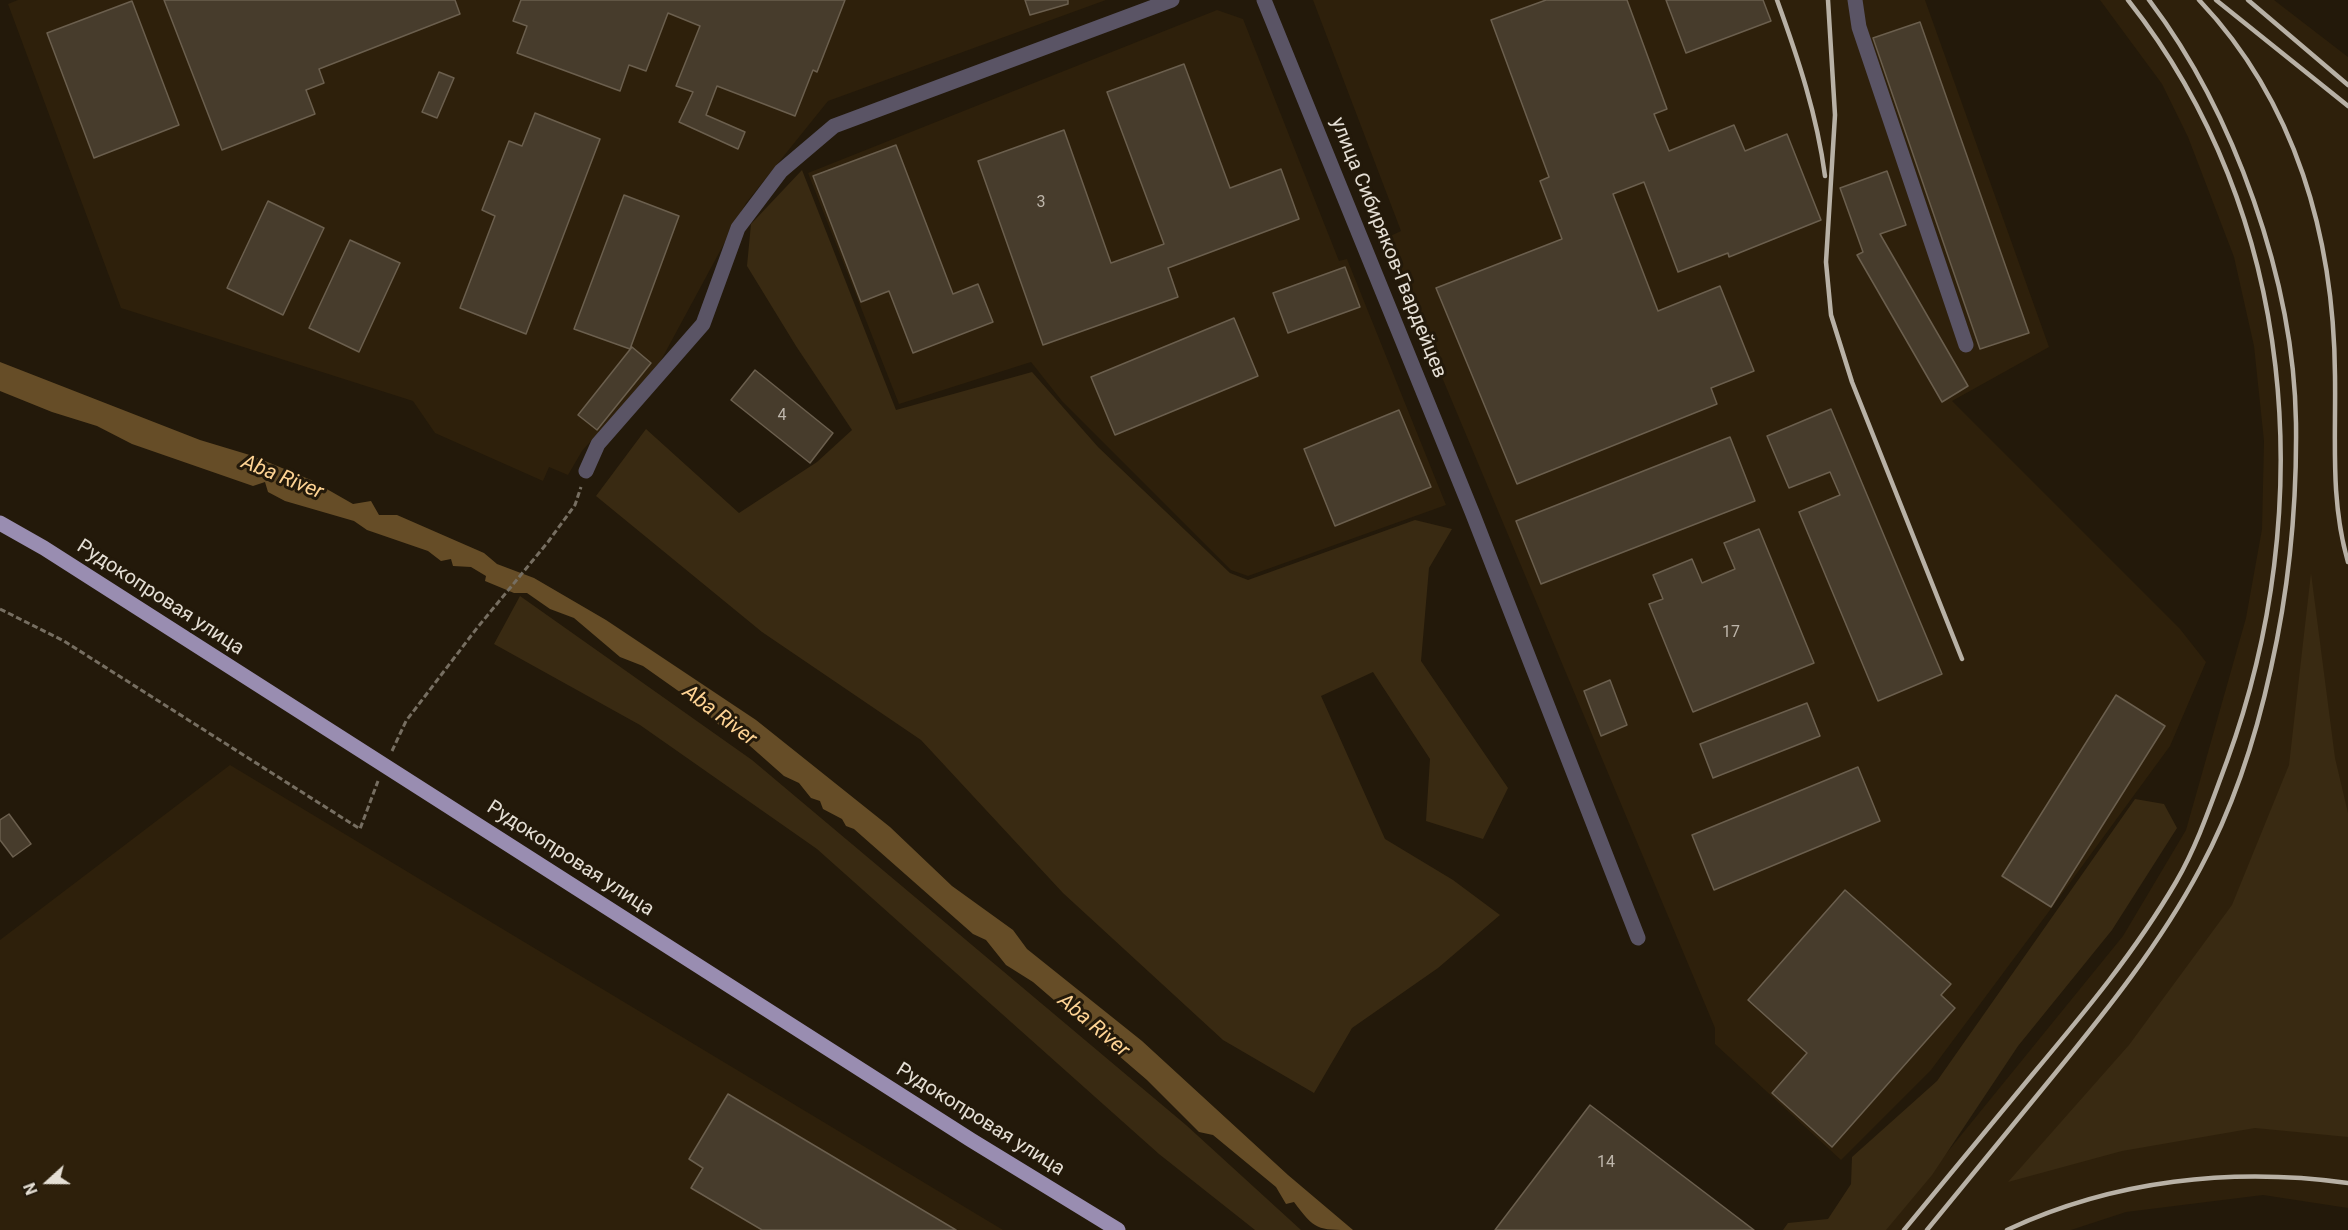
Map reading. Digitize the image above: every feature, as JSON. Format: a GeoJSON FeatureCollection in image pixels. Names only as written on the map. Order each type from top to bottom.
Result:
{"type":"FeatureCollection","features":[{"type":"Feature","properties":{"kind":"main road","name":"Рудокопровая улица"},"geometry":{"type":"LineString","coordinates":[[0,523],[971,1140],[1118,1230]]}},
{"type":"Feature","properties":{"kind":"street"},"geometry":{"type":"LineString","coordinates":[[586,471],[598,444],[703,324],[738,228],[781,171],[834,126],[1172,0]]}},
{"type":"Feature","properties":{"kind":"street","name":"улица Сибиряков-Гвардейцев"},"geometry":{"type":"LineString","coordinates":[[1264,0],[1472,512],[1638,938]]}},
{"type":"Feature","properties":{"kind":"street"},"geometry":{"type":"LineString","coordinates":[[1855,0],[1859,27],[1966,345]]}},
{"type":"Feature","properties":{"kind":"path"},"geometry":{"type":"LineString","coordinates":[[0,609],[64,641],[360,828],[372,793],[406,721],[575,505],[586,471]]}},
{"type":"Feature","properties":{"kind":"shaded area"},"geometry":{"type":"Polygon","coordinates":[[[18,0],[1106,0],[828,101],[746,203],[659,364],[582,451],[568,475],[549,467],[543,481],[435,433],[413,401],[121,308],[8,4],[18,0]]]}},
{"type":"Feature","properties":{"kind":"shaded area"},"geometry":{"type":"Polygon","coordinates":[[[1313,0],[1925,0],[2049,347],[1952,401],[2180,629],[2206,662],[2170,746],[2050,910],[1931,1070],[1841,1160],[1715,1044],[1715,1028],[1384,239],[1401,231],[1313,0]]]}},
{"type":"Feature","properties":{"kind":"shaded area"},"geometry":{"type":"Polygon","coordinates":[[[2100,0],[2274,0],[2348,57],[2348,1208],[2263,1195],[2126,1212],[2071,1230],[1884,1230],[2123,936],[2186,830],[2246,618],[2262,529],[2264,441],[2254,346],[2234,257],[2188,137],[2162,84],[2100,0]]]}},
{"type":"Feature","properties":{"kind":"shaded area"},"geometry":{"type":"Polygon","coordinates":[[[1217,10],[1243,19],[1339,261],[1347,259],[1446,505],[1248,576],[1231,570],[1062,401],[1031,362],[899,404],[808,173],[1217,10]]]}},
{"type":"Feature","properties":{"kind":"shaded area"},"geometry":{"type":"Polygon","coordinates":[[[802,170],[896,410],[1032,372],[1098,447],[1230,573],[1248,580],[1415,520],[1452,529],[1429,568],[1421,661],[1508,788],[1483,839],[1426,821],[1430,759],[1373,672],[1321,696],[1385,839],[1453,880],[1500,915],[1438,968],[1352,1028],[1314,1093],[1223,1040],[1063,893],[921,740],[762,632],[596,496],[646,429],[739,513],[817,462],[852,430],[796,346],[747,266],[751,224],[802,170]]]}},
{"type":"Feature","properties":{"kind":"shaded area"},"geometry":{"type":"Polygon","coordinates":[[[2311,573],[2335,758],[2348,813],[2348,1137],[2255,1128],[2122,1151],[2008,1182],[2129,1045],[2232,905],[2289,765],[2311,573]]]}},
{"type":"Feature","properties":{"kind":"shaded area"},"geometry":{"type":"Polygon","coordinates":[[[520,596],[752,760],[1186,1125],[1301,1230],[1255,1230],[1159,1154],[817,849],[640,725],[494,644],[520,596]]]}},
{"type":"Feature","properties":{"kind":"shaded area"},"geometry":{"type":"Polygon","coordinates":[[[230,765],[1003,1230],[0,1230],[0,940],[230,765]]]}},
{"type":"Feature","properties":{"kind":"shaded area"},"geometry":{"type":"Polygon","coordinates":[[[2135,799],[2164,804],[2177,828],[2112,930],[2018,1046],[1932,1175],[1886,1230],[1783,1230],[1788,1223],[1828,1219],[1851,1184],[1852,1157],[1937,1081],[2135,799]]]}},
{"type":"Feature","properties":{"kind":"water","name":"Aba River"},"geometry":{"type":"Polygon","coordinates":[[[0,362],[200,440],[253,456],[311,480],[353,504],[371,501],[379,515],[397,515],[484,553],[497,564],[534,578],[606,620],[756,720],[890,827],[952,886],[1013,930],[1027,949],[1142,1041],[1288,1175],[1353,1230],[1324,1229],[1312,1223],[1294,1202],[1286,1204],[1276,1187],[1213,1135],[1199,1132],[1147,1080],[1033,982],[1006,965],[986,940],[973,934],[854,829],[846,826],[842,819],[823,809],[820,801],[811,798],[799,783],[784,776],[732,730],[719,725],[694,702],[643,666],[620,657],[574,618],[550,609],[527,593],[514,593],[485,581],[486,576],[471,567],[453,566],[451,559],[441,561],[428,551],[367,530],[354,521],[285,501],[268,492],[265,482],[253,486],[132,444],[97,426],[52,412],[0,391],[0,362]]]}},
{"type":"Feature","properties":{"kind":"building"},"geometry":{"type":"Polygon","coordinates":[[[164,0],[455,0],[460,14],[319,69],[324,83],[306,90],[315,114],[222,150],[164,0]]]}},
{"type":"Feature","properties":{"kind":"building"},"geometry":{"type":"Polygon","coordinates":[[[521,0],[845,0],[817,72],[813,70],[795,116],[717,86],[706,115],[745,132],[738,149],[679,122],[693,92],[676,86],[700,26],[668,13],[646,71],[629,65],[620,91],[517,53],[527,26],[513,21],[521,0]]]}},
{"type":"Feature","properties":{"kind":"building"},"geometry":{"type":"Polygon","coordinates":[[[1025,0],[1068,0],[1068,4],[1030,15],[1025,0]]]}},
{"type":"Feature","properties":{"kind":"building"},"geometry":{"type":"Polygon","coordinates":[[[1546,0],[1627,0],[1667,109],[1654,114],[1669,151],[1734,125],[1745,151],[1787,134],[1821,220],[1729,257],[1728,253],[1678,272],[1644,182],[1613,194],[1658,311],[1720,286],[1754,371],[1711,388],[1717,404],[1517,484],[1436,288],[1562,239],[1540,181],[1549,177],[1491,20],[1546,0]]]}},
{"type":"Feature","properties":{"kind":"building"},"geometry":{"type":"Polygon","coordinates":[[[1666,0],[1763,0],[1771,21],[1686,53],[1666,0]]]}},
{"type":"Feature","properties":{"kind":"building"},"geometry":{"type":"Polygon","coordinates":[[[132,1],[179,125],[94,158],[47,33],[132,1]]]}},
{"type":"Feature","properties":{"kind":"building"},"geometry":{"type":"Polygon","coordinates":[[[1920,22],[2029,333],[1980,349],[1873,38],[1920,22]]]}},
{"type":"Feature","properties":{"kind":"building"},"geometry":{"type":"Polygon","coordinates":[[[1184,64],[1230,188],[1281,169],[1299,219],[1168,268],[1178,297],[1043,345],[978,161],[1064,130],[1111,263],[1164,244],[1107,92],[1184,64]]]}},
{"type":"Feature","properties":{"kind":"building"},"geometry":{"type":"Polygon","coordinates":[[[439,72],[454,78],[437,118],[422,112],[439,72]]]}},
{"type":"Feature","properties":{"kind":"building"},"geometry":{"type":"Polygon","coordinates":[[[535,113],[600,139],[526,334],[460,308],[495,216],[482,210],[509,141],[522,146],[535,113]]]}},
{"type":"Feature","properties":{"kind":"building"},"geometry":{"type":"Polygon","coordinates":[[[896,145],[953,294],[978,284],[993,322],[913,353],[889,291],[861,302],[813,176],[896,145]]]}},
{"type":"Feature","properties":{"kind":"building"},"geometry":{"type":"Polygon","coordinates":[[[1887,171],[1906,225],[1880,234],[1968,386],[1942,402],[1857,255],[1863,252],[1840,188],[1887,171]]]}},
{"type":"Feature","properties":{"kind":"building"},"geometry":{"type":"Polygon","coordinates":[[[624,195],[679,216],[630,349],[574,329],[624,195]]]}},
{"type":"Feature","properties":{"kind":"building"},"geometry":{"type":"Polygon","coordinates":[[[268,201],[324,228],[283,315],[227,288],[268,201]]]}},
{"type":"Feature","properties":{"kind":"building"},"geometry":{"type":"Polygon","coordinates":[[[350,240],[400,263],[359,352],[309,328],[350,240]]]}},
{"type":"Feature","properties":{"kind":"building"},"geometry":{"type":"Polygon","coordinates":[[[1345,267],[1360,307],[1288,333],[1273,293],[1345,267]]]}},
{"type":"Feature","properties":{"kind":"building"},"geometry":{"type":"Polygon","coordinates":[[[1234,318],[1258,376],[1115,435],[1091,377],[1234,318]]]}},
{"type":"Feature","properties":{"kind":"building"},"geometry":{"type":"Polygon","coordinates":[[[632,347],[651,363],[597,430],[578,415],[632,347]]]}},
{"type":"Feature","properties":{"kind":"building"},"geometry":{"type":"Polygon","coordinates":[[[755,370],[833,433],[810,463],[731,400],[755,370]]]}},
{"type":"Feature","properties":{"kind":"building"},"geometry":{"type":"Polygon","coordinates":[[[1831,409],[1942,674],[1878,701],[1799,512],[1840,495],[1830,472],[1789,488],[1767,436],[1831,409]]]}},
{"type":"Feature","properties":{"kind":"building"},"geometry":{"type":"Polygon","coordinates":[[[1399,410],[1431,487],[1335,526],[1304,449],[1399,410]]]}},
{"type":"Feature","properties":{"kind":"building"},"geometry":{"type":"Polygon","coordinates":[[[1730,437],[1755,501],[1541,584],[1516,521],[1730,437]]]}},
{"type":"Feature","properties":{"kind":"building"},"geometry":{"type":"Polygon","coordinates":[[[1759,529],[1814,663],[1693,712],[1649,604],[1663,599],[1653,575],[1692,559],[1702,583],[1735,569],[1724,543],[1759,529]]]}},
{"type":"Feature","properties":{"kind":"building"},"geometry":{"type":"Polygon","coordinates":[[[1610,680],[1627,725],[1601,736],[1584,691],[1610,680]]]}},
{"type":"Feature","properties":{"kind":"building"},"geometry":{"type":"Polygon","coordinates":[[[2116,695],[2165,726],[2051,907],[2002,876],[2116,695]]]}},
{"type":"Feature","properties":{"kind":"building"},"geometry":{"type":"Polygon","coordinates":[[[1807,703],[1820,736],[1713,778],[1700,744],[1807,703]]]}},
{"type":"Feature","properties":{"kind":"building"},"geometry":{"type":"Polygon","coordinates":[[[1858,767],[1880,821],[1714,890],[1692,835],[1858,767]]]}},
{"type":"Feature","properties":{"kind":"building"},"geometry":{"type":"Polygon","coordinates":[[[9,814],[31,844],[13,857],[0,840],[0,820],[9,814]]]}},
{"type":"Feature","properties":{"kind":"building"},"geometry":{"type":"Polygon","coordinates":[[[1845,890],[1951,984],[1941,995],[1955,1008],[1832,1147],[1772,1093],[1807,1053],[1748,1000],[1845,890]]]}},
{"type":"Feature","properties":{"kind":"building"},"geometry":{"type":"Polygon","coordinates":[[[728,1094],[956,1230],[762,1230],[691,1188],[703,1168],[689,1159],[728,1094]]]}},
{"type":"Feature","properties":{"kind":"building"},"geometry":{"type":"Polygon","coordinates":[[[1590,1105],[1754,1230],[1495,1230],[1590,1105]]]}},
{"type":"Feature","properties":{"kind":"railway"},"geometry":{"type":"LineString","coordinates":[[1777,0],[1806,87],[1822,153],[1825,176]]}},
{"type":"Feature","properties":{"kind":"railway"},"geometry":{"type":"LineString","coordinates":[[1828,0],[1835,115],[1826,262],[1831,315],[1852,382],[1962,659]]}},
{"type":"Feature","properties":{"kind":"railway"},"geometry":{"type":"LineString","coordinates":[[1904,1230],[2090,1005],[2160,908],[2184,868],[2204,822],[2227,761],[2256,665],[2274,566],[2281,466],[2275,366],[2258,268],[2228,173],[2185,84],[2128,0]]}},
{"type":"Feature","properties":{"kind":"railway"},"geometry":{"type":"LineString","coordinates":[[1927,1230],[2113,1001],[2168,924],[2184,897],[2212,845],[2243,771],[2265,694],[2283,608],[2291,546],[2296,454],[2293,369],[2284,313],[2271,256],[2254,200],[2232,146],[2208,93],[2180,45],[2149,0]]}},
{"type":"Feature","properties":{"kind":"railway"},"geometry":{"type":"LineString","coordinates":[[2199,0],[2233,40],[2261,82],[2284,127],[2303,174],[2317,223],[2327,273],[2333,324],[2336,493],[2342,539],[2348,562]]}},
{"type":"Feature","properties":{"kind":"railway"},"geometry":{"type":"LineString","coordinates":[[2216,0],[2348,106]]}},
{"type":"Feature","properties":{"kind":"railway"},"geometry":{"type":"LineString","coordinates":[[2248,0],[2348,85]]}},
{"type":"Feature","properties":{"kind":"railway"},"geometry":{"type":"LineString","coordinates":[[2007,1230],[2089,1199],[2174,1182],[2261,1177],[2304,1178],[2348,1183]]}}]}
